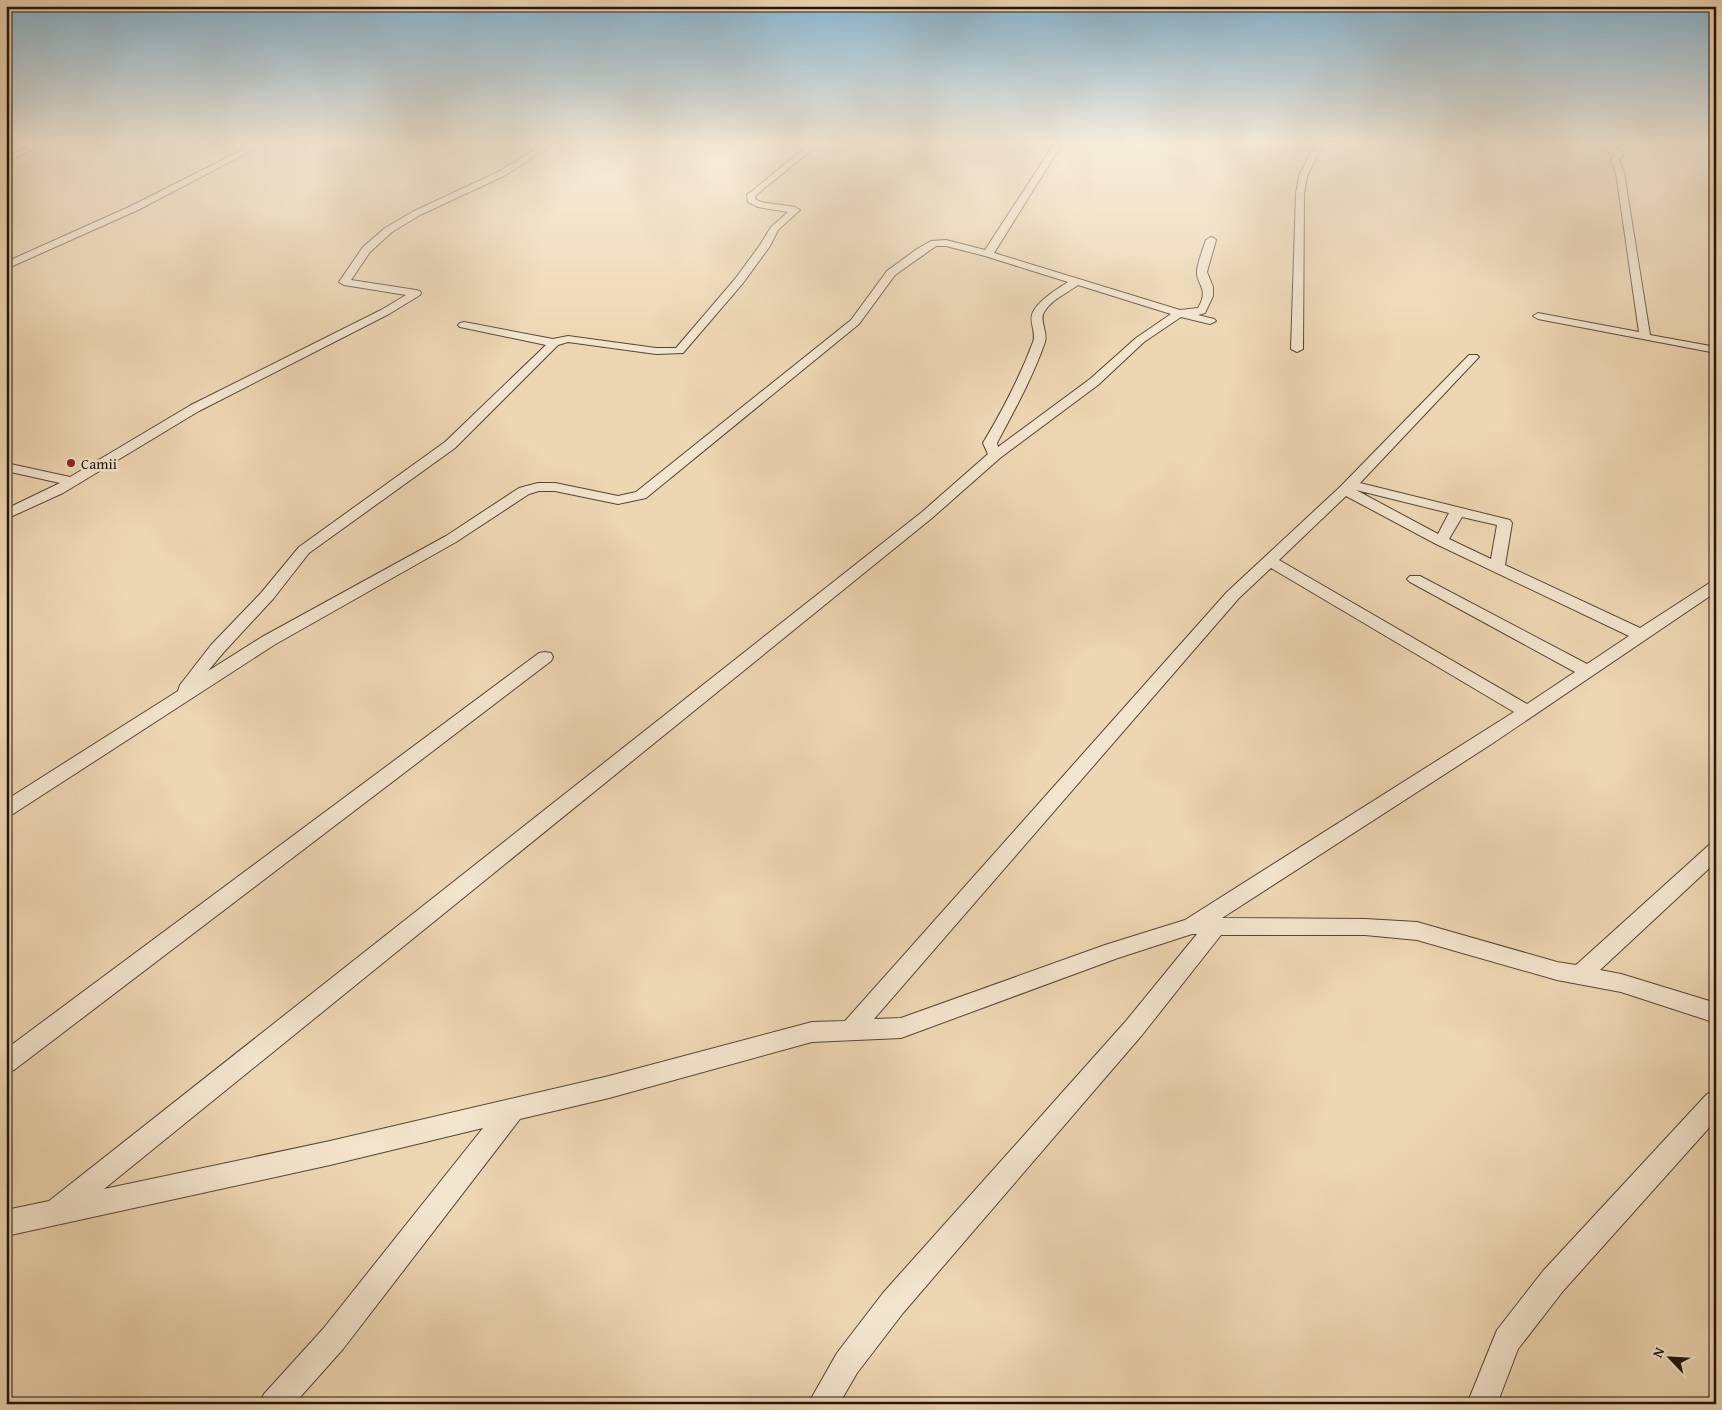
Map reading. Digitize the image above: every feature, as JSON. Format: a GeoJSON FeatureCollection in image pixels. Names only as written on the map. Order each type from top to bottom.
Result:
{"type":"FeatureCollection","features":[{"type":"Feature","properties":{"kind":"street"},"geometry":{"type":"LineString","coordinates":[[6,266],[133,210]]}},
{"type":"Feature","properties":{"kind":"street"},"geometry":{"type":"LineString","coordinates":[[6,516],[71,482],[195,408],[413,296],[416,293],[344,282],[360,256],[385,233],[401,222],[427,210]]}},
{"type":"Feature","properties":{"kind":"street"},"geometry":{"type":"LineString","coordinates":[[179,699],[217,649],[267,596],[304,550],[450,445],[554,344],[560,340],[568,339],[656,351],[678,351],[702,326],[739,281],[765,246],[774,229],[794,210]]}},
{"type":"Feature","properties":{"kind":"street"},"geometry":{"type":"LineString","coordinates":[[988,254],[1016,210]]}},
{"type":"Feature","properties":{"kind":"street"},"geometry":{"type":"LineString","coordinates":[[1297,349],[1300,210]]}},
{"type":"Feature","properties":{"kind":"street"},"geometry":{"type":"LineString","coordinates":[[1626,210],[1645,337]]}},
{"type":"Feature","properties":{"kind":"street"},"geometry":{"type":"LineString","coordinates":[[55,1213],[927,515],[995,455],[1094,382],[1140,340],[1179,313],[1201,311],[1206,304],[1210,289],[1202,272],[1211,240]]}},
{"type":"Feature","properties":{"kind":"street"},"geometry":{"type":"LineString","coordinates":[[6,809],[268,641],[451,539],[524,491],[538,487],[555,488],[618,500],[641,495],[855,322],[892,273],[920,251],[934,243],[946,243],[988,254],[1074,282],[1179,313],[1210,320]]}},
{"type":"Feature","properties":{"kind":"street"},"geometry":{"type":"LineString","coordinates":[[995,455],[990,443],[1010,409],[1040,340],[1042,332],[1037,321],[1037,314],[1046,304],[1074,282]]}},
{"type":"Feature","properties":{"kind":"street"},"geometry":{"type":"LineString","coordinates":[[1538,316],[1716,350]]}},
{"type":"Feature","properties":{"kind":"street"},"geometry":{"type":"LineString","coordinates":[[464,325],[554,344]]}},
{"type":"Feature","properties":{"kind":"street"},"geometry":{"type":"LineString","coordinates":[[852,1030],[1233,595],[1349,487],[1473,356]]}},
{"type":"Feature","properties":{"kind":"street"},"geometry":{"type":"LineString","coordinates":[[6,467],[71,482]]}},
{"type":"Feature","properties":{"kind":"street"},"geometry":{"type":"LineString","coordinates":[[1349,487],[1506,523],[1497,568]]}},
{"type":"Feature","properties":{"kind":"street"},"geometry":{"type":"LineString","coordinates":[[1349,487],[1441,541],[1641,635]]}},
{"type":"Feature","properties":{"kind":"street"},"geometry":{"type":"LineString","coordinates":[[1441,541],[1458,511]]}},
{"type":"Feature","properties":{"kind":"street"},"geometry":{"type":"LineString","coordinates":[[1270,561],[1527,712]]}},
{"type":"Feature","properties":{"kind":"street"},"geometry":{"type":"LineString","coordinates":[[1414,579],[1588,671]]}},
{"type":"Feature","properties":{"kind":"street"},"geometry":{"type":"LineString","coordinates":[[824,1404],[847,1362],[893,1303],[1134,1028],[1204,926],[1716,585]]}},
{"type":"Feature","properties":{"kind":"street"},"geometry":{"type":"LineString","coordinates":[[6,1063],[545,657]]}},
{"type":"Feature","properties":{"kind":"street"},"geometry":{"type":"LineString","coordinates":[[1580,975],[1716,850]]}},
{"type":"Feature","properties":{"kind":"street"},"geometry":{"type":"LineString","coordinates":[[6,1223],[512,1110],[609,1087],[812,1032],[901,1028],[1113,951],[1204,926],[1365,927],[1417,931],[1557,971],[1621,982],[1716,1012]]}},
{"type":"Feature","properties":{"kind":"street"},"geometry":{"type":"LineString","coordinates":[[1482,1404],[1507,1340],[1553,1282],[1716,1102]]}},
{"type":"Feature","properties":{"kind":"street"},"geometry":{"type":"LineString","coordinates":[[274,1404],[333,1338],[512,1110]]}},
{"type":"Feature","properties":{"kind":"place","name":"Camii"},"geometry":{"type":"Point","coordinates":[71,463]}}]}
